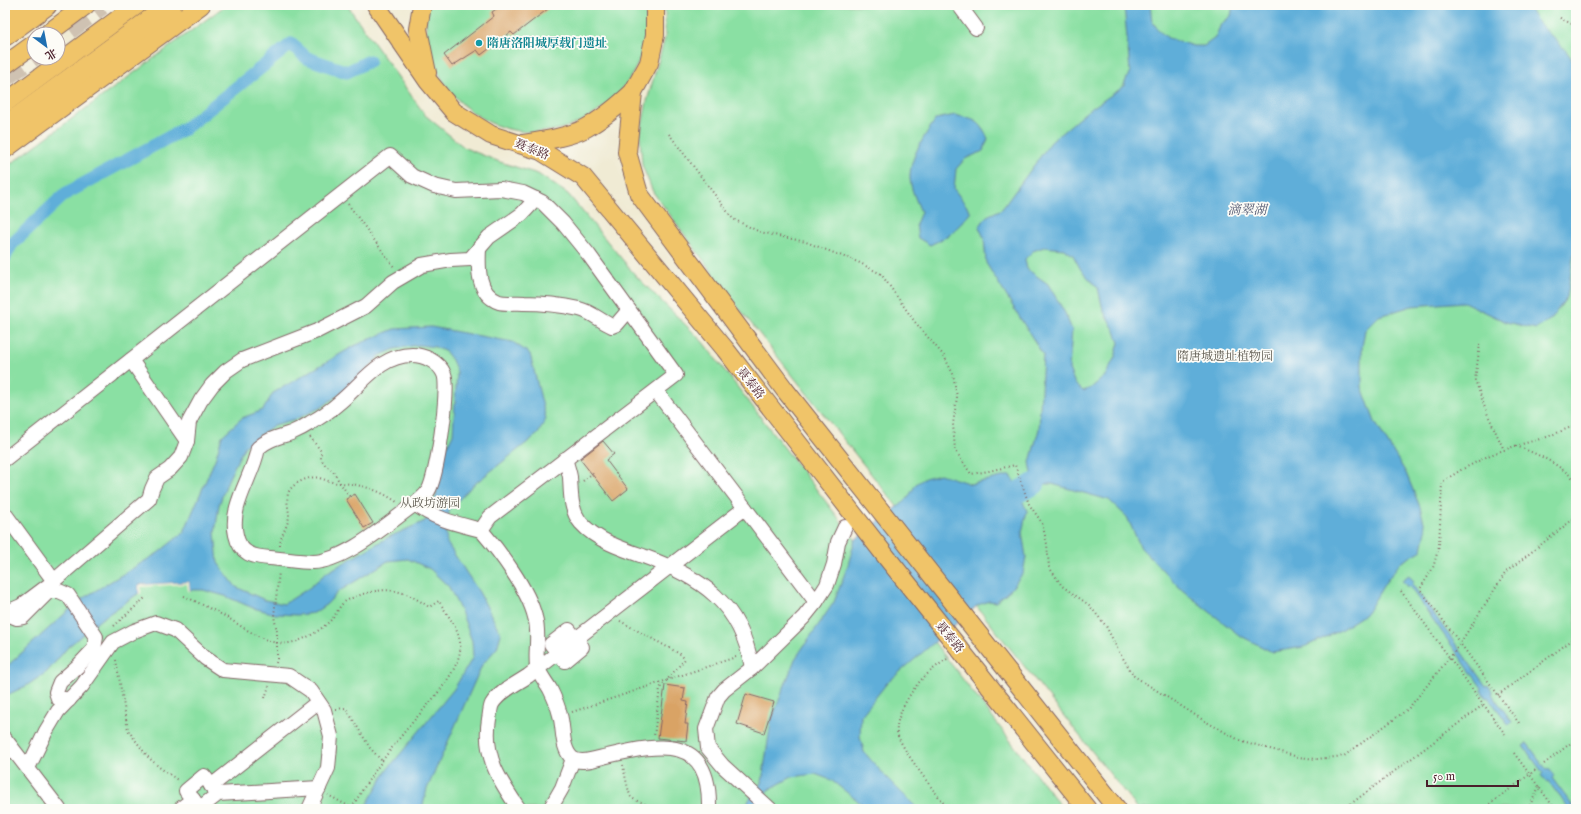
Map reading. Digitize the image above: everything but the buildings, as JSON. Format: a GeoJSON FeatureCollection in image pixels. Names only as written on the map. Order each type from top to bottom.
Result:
{"type":"FeatureCollection","features":[{"type":"Feature","properties":{"kind":"highway"},"geometry":{"type":"LineString","coordinates":[[5,35],[46,5]]}},
{"type":"Feature","properties":{"kind":"highway"},"geometry":{"type":"LineString","coordinates":[[5,127],[172,5]]}},
{"type":"Feature","properties":{"kind":"main road"},"geometry":{"type":"LineString","coordinates":[[5,14],[18,5]]}},
{"type":"Feature","properties":{"kind":"main road"},"geometry":{"type":"LineString","coordinates":[[58,26],[86,5]]}},
{"type":"Feature","properties":{"kind":"main road"},"geometry":{"type":"LineString","coordinates":[[5,103],[137,5]]}},
{"type":"Feature","properties":{"kind":"main road"},"geometry":{"type":"LineString","coordinates":[[5,149],[201,5]]}},
{"type":"Feature","properties":{"kind":"main road","name":"聂泰路"},"geometry":{"type":"LineString","coordinates":[[376,5],[428,81],[454,112],[491,135],[541,151],[583,177],[735,362],[888,559],[1087,809]]}},
{"type":"Feature","properties":{"kind":"main road"},"geometry":{"type":"LineString","coordinates":[[422,5],[418,29],[428,81]]}},
{"type":"Feature","properties":{"kind":"main road","name":"聂泰路"},"geometry":{"type":"LineString","coordinates":[[654,5],[654,35],[649,63],[633,92],[627,152],[639,194],[839,458],[1117,809]]}},
{"type":"Feature","properties":{"kind":"main road"},"geometry":{"type":"LineString","coordinates":[[5,66],[26,50]]}},
{"type":"Feature","properties":{"kind":"main road"},"geometry":{"type":"LineString","coordinates":[[520,144],[552,139],[585,128],[615,108],[633,92]]}},
{"type":"Feature","properties":{"kind":"street"},"geometry":{"type":"LineString","coordinates":[[959,5],[976,28]]}},
{"type":"Feature","properties":{"kind":"street"},"geometry":{"type":"LineString","coordinates":[[5,459],[390,156],[412,176],[434,186],[456,191],[501,189],[523,193],[542,202],[563,223],[589,255],[676,375],[490,517],[481,530]]}},
{"type":"Feature","properties":{"kind":"street"},"geometry":{"type":"LineString","coordinates":[[5,613],[21,606],[54,581],[149,499],[157,478],[170,469],[181,457],[187,441],[189,422],[201,400],[212,385],[226,371],[242,360],[317,331],[366,306],[402,277],[422,264],[470,259],[489,237],[522,214],[536,199]]}},
{"type":"Feature","properties":{"kind":"street"},"geometry":{"type":"LineString","coordinates":[[479,248],[478,268],[480,281],[488,294],[500,302],[553,304],[581,309],[595,315],[612,326],[617,324],[629,310]]}},
{"type":"Feature","properties":{"kind":"street"},"geometry":{"type":"LineString","coordinates":[[399,356],[424,356],[434,363],[444,374],[446,387],[440,443],[435,471],[428,490],[412,506],[360,544],[335,556],[314,562],[261,557],[246,553],[240,547],[236,536],[234,520],[240,498],[251,472],[258,448],[275,438],[301,428],[340,403],[374,370],[387,361],[399,356]]}},
{"type":"Feature","properties":{"kind":"street"},"geometry":{"type":"LineString","coordinates":[[131,360],[187,441]]}},
{"type":"Feature","properties":{"kind":"street"},"geometry":{"type":"LineString","coordinates":[[656,391],[816,602]]}},
{"type":"Feature","properties":{"kind":"street"},"geometry":{"type":"LineString","coordinates":[[566,460],[570,476],[571,498],[574,512],[581,523],[610,543],[669,566],[684,573],[710,589],[728,609],[741,630],[749,653],[752,668]]}},
{"type":"Feature","properties":{"kind":"street"},"geometry":{"type":"LineString","coordinates":[[412,506],[426,513],[481,530],[499,551],[529,601],[536,618],[538,668],[550,690],[561,716],[566,750],[573,759],[582,761],[653,747],[673,748],[689,753],[697,760],[704,774],[710,794],[709,809]]}},
{"type":"Feature","properties":{"kind":"street"},"geometry":{"type":"LineString","coordinates":[[519,809],[496,772],[488,751],[487,730],[492,705],[502,693],[538,668],[745,508]]}},
{"type":"Feature","properties":{"kind":"street"},"geometry":{"type":"LineString","coordinates":[[5,514],[54,581]]}},
{"type":"Feature","properties":{"kind":"street"},"geometry":{"type":"LineString","coordinates":[[769,808],[723,766],[708,748],[706,729],[718,697],[724,690],[752,668],[804,617],[816,602],[827,585],[834,564],[838,542],[845,527]]}},
{"type":"Feature","properties":{"kind":"street"},"geometry":{"type":"LineString","coordinates":[[5,613],[17,618],[23,617],[49,591],[59,591],[68,595],[96,637],[94,648],[78,666],[60,682],[56,692],[58,698],[69,700]]}},
{"type":"Feature","properties":{"kind":"street"},"geometry":{"type":"LineString","coordinates":[[28,768],[58,711],[82,686],[111,644],[134,631],[156,622],[175,630],[205,658],[223,670],[289,676],[311,691],[321,706],[331,736],[328,768],[308,809]]}},
{"type":"Feature","properties":{"kind":"street"},"geometry":{"type":"LineString","coordinates":[[191,794],[200,808],[215,790],[321,706]]}},
{"type":"Feature","properties":{"kind":"street"},"geometry":{"type":"LineString","coordinates":[[5,739],[59,809]]}},
{"type":"Feature","properties":{"kind":"street"},"geometry":{"type":"LineString","coordinates":[[689,753],[708,740]]}},
{"type":"Feature","properties":{"kind":"street"},"geometry":{"type":"LineString","coordinates":[[550,809],[562,788],[573,759]]}},
{"type":"Feature","properties":{"kind":"street"},"geometry":{"type":"LineString","coordinates":[[180,809],[204,776],[215,790]]}},
{"type":"Feature","properties":{"kind":"street"},"geometry":{"type":"LineString","coordinates":[[215,790],[319,789]]}},
{"type":"Feature","properties":{"kind":"path"},"geometry":{"type":"LineString","coordinates":[[1560,18],[1576,26]]}},
{"type":"Feature","properties":{"kind":"path"},"geometry":{"type":"LineString","coordinates":[[669,134],[732,219],[760,232],[806,242],[860,263],[881,274],[915,322],[944,356],[953,374],[957,397],[953,424],[954,450],[971,474],[1015,465],[1029,504],[1042,523],[1047,544],[1049,567],[1062,586],[1088,605],[1106,626],[1118,650],[1134,676],[1203,720],[1239,740],[1298,757],[1317,759],[1344,756],[1408,708],[1460,643],[1506,572],[1576,517]]}},
{"type":"Feature","properties":{"kind":"path"},"geometry":{"type":"LineString","coordinates":[[341,194],[402,277]]}},
{"type":"Feature","properties":{"kind":"path"},"geometry":{"type":"LineString","coordinates":[[1480,344],[1475,380],[1487,413],[1504,450]]}},
{"type":"Feature","properties":{"kind":"path"},"geometry":{"type":"LineString","coordinates":[[1519,723],[1420,589],[1433,568],[1439,546],[1442,482],[1461,470],[1504,450],[1547,437],[1576,425]]}},
{"type":"Feature","properties":{"kind":"path"},"geometry":{"type":"LineString","coordinates":[[301,428],[309,435],[321,451],[321,459],[326,466],[333,471],[350,497]]}},
{"type":"Feature","properties":{"kind":"path"},"geometry":{"type":"LineString","coordinates":[[1515,446],[1541,455],[1570,475],[1576,481]]}},
{"type":"Feature","properties":{"kind":"path"},"geometry":{"type":"LineString","coordinates":[[265,698],[278,659],[274,616],[281,559],[280,541],[289,515],[287,509],[288,494],[290,489],[309,478],[318,477],[332,483],[353,484],[375,489],[412,506]]}},
{"type":"Feature","properties":{"kind":"path"},"geometry":{"type":"LineString","coordinates":[[184,596],[228,618],[253,634],[277,643],[292,642],[305,638],[332,619],[339,608],[346,601],[373,592],[393,590],[406,593],[429,607],[439,601],[458,633],[461,649],[456,666],[438,693],[382,761],[358,796],[352,809],[319,789]]}},
{"type":"Feature","properties":{"kind":"path"},"geometry":{"type":"LineString","coordinates":[[1401,591],[1505,734]]}},
{"type":"Feature","properties":{"kind":"path"},"geometry":{"type":"LineString","coordinates":[[113,627],[146,598]]}},
{"type":"Feature","properties":{"kind":"path"},"geometry":{"type":"LineString","coordinates":[[608,614],[680,654],[685,659],[660,688],[653,747]]}},
{"type":"Feature","properties":{"kind":"path"},"geometry":{"type":"LineString","coordinates":[[1498,695],[1576,637]]}},
{"type":"Feature","properties":{"kind":"path"},"geometry":{"type":"LineString","coordinates":[[111,644],[122,687],[128,730],[147,756],[191,794]]}},
{"type":"Feature","properties":{"kind":"path"},"geometry":{"type":"LineString","coordinates":[[561,716],[749,653]]}},
{"type":"Feature","properties":{"kind":"path"},"geometry":{"type":"LineString","coordinates":[[947,659],[935,667],[920,681],[907,700],[899,718],[896,733],[906,751],[948,809]]}},
{"type":"Feature","properties":{"kind":"path"},"geometry":{"type":"LineString","coordinates":[[1344,809],[1484,705]]}},
{"type":"Feature","properties":{"kind":"path"},"geometry":{"type":"LineString","coordinates":[[321,706],[346,708],[370,748],[382,761]]}},
{"type":"Feature","properties":{"kind":"path"},"geometry":{"type":"LineString","coordinates":[[1544,764],[1576,739]]}},
{"type":"Feature","properties":{"kind":"path"},"geometry":{"type":"LineString","coordinates":[[620,753],[628,783],[628,792],[636,800],[644,803],[649,808]]}},
{"type":"Feature","properties":{"kind":"path"},"geometry":{"type":"LineString","coordinates":[[1514,753],[1555,809]]}},
{"type":"Feature","properties":{"kind":"path"},"geometry":{"type":"LineString","coordinates":[[1483,809],[1537,769]]}},
{"type":"Feature","properties":{"kind":"path"},"geometry":{"type":"LineString","coordinates":[[1528,809],[1539,787]]}},
{"type":"Feature","properties":{"kind":"green space","name":"从政坊游园"},"geometry":{"type":"Polygon","coordinates":[[[226,5],[347,5],[425,115],[465,148],[500,162],[538,174],[568,194],[636,276],[702,341],[1063,809],[5,809],[5,168],[226,5]]]}},
{"type":"Feature","properties":{"kind":"green space"},"geometry":{"type":"Polygon","coordinates":[[[427,5],[645,5],[646,29],[642,52],[633,73],[620,92],[603,108],[583,120],[561,129],[537,132],[512,130],[489,122],[470,110],[453,94],[440,75],[431,53],[426,29],[427,5]]]}},
{"type":"Feature","properties":{"kind":"green space","name":"隋唐城遗址植物园"},"geometry":{"type":"Polygon","coordinates":[[[665,5],[1576,5],[1576,809],[1138,809],[738,307],[653,192],[642,165],[640,136],[647,101],[665,38],[665,5]]]}},
{"type":"Feature","properties":{"kind":"water","name":"滴翠湖"},"geometry":{"type":"Polygon","coordinates":[[[1124,5],[1150,5],[1152,21],[1159,31],[1168,38],[1193,46],[1204,46],[1215,38],[1221,24],[1231,16],[1233,5],[1529,5],[1541,26],[1561,45],[1571,58],[1576,73],[1576,239],[1567,297],[1551,319],[1536,329],[1506,322],[1464,302],[1412,306],[1379,316],[1365,330],[1362,347],[1362,387],[1375,422],[1406,473],[1420,507],[1426,530],[1422,550],[1400,563],[1385,583],[1367,613],[1337,632],[1304,647],[1272,652],[1239,635],[1182,590],[1141,548],[1127,517],[1109,500],[1052,484],[1034,484],[1030,462],[1039,429],[1043,355],[986,263],[984,238],[979,227],[987,216],[1002,209],[1051,142],[1086,112],[1123,87],[1130,71],[1124,5]],[[1044,247],[1033,251],[1025,259],[1027,269],[1048,284],[1065,313],[1072,330],[1069,369],[1075,384],[1083,391],[1091,388],[1105,376],[1115,357],[1119,343],[1115,331],[1103,310],[1098,288],[1081,270],[1073,255],[1064,249],[1044,247]]]}},
{"type":"Feature","properties":{"kind":"water"},"geometry":{"type":"Polygon","coordinates":[[[955,115],[976,121],[985,132],[988,139],[983,151],[965,159],[956,169],[954,189],[971,212],[953,232],[930,245],[918,238],[916,224],[921,212],[914,196],[910,179],[910,171],[918,147],[936,119],[955,115]]]}},
{"type":"Feature","properties":{"kind":"water"},"geometry":{"type":"Polygon","coordinates":[[[431,327],[513,342],[530,354],[546,419],[538,434],[472,486],[450,509],[445,525],[447,543],[479,592],[501,634],[497,648],[482,665],[427,789],[422,809],[364,809],[387,770],[454,689],[473,657],[472,641],[462,614],[449,587],[430,569],[408,559],[388,561],[338,592],[327,604],[314,613],[297,615],[276,614],[253,608],[225,596],[203,590],[189,590],[189,582],[139,585],[139,593],[100,620],[68,647],[47,672],[26,686],[5,696],[5,668],[80,600],[158,553],[184,532],[216,457],[222,436],[242,418],[263,410],[273,393],[354,346],[394,329],[431,327]],[[418,345],[395,349],[379,356],[351,385],[322,407],[296,419],[274,425],[245,446],[228,480],[219,505],[215,533],[218,563],[236,587],[265,600],[284,604],[309,588],[326,573],[389,537],[425,521],[434,508],[442,457],[453,434],[457,372],[452,360],[446,352],[435,347],[418,345]]]}},
{"type":"Feature","properties":{"kind":"water"},"geometry":{"type":"Polygon","coordinates":[[[940,474],[971,484],[1011,475],[1027,511],[1022,532],[1026,557],[1023,573],[1011,589],[996,602],[989,601],[978,605],[887,683],[861,716],[860,736],[864,752],[885,776],[918,809],[868,809],[831,780],[815,774],[792,777],[768,790],[758,804],[757,809],[745,809],[749,800],[762,782],[771,721],[795,659],[834,602],[848,565],[855,540],[908,498],[916,484],[925,478],[940,474]]]}},
{"type":"Feature","properties":{"kind":"water"},"geometry":{"type":"Polygon","coordinates":[[[1409,575],[1414,582],[1412,584],[1486,686],[1488,685],[1493,693],[1492,694],[1512,722],[1509,725],[1488,697],[1486,698],[1481,690],[1482,688],[1409,586],[1407,587],[1402,580],[1409,575]]]}},
{"type":"Feature","properties":{"kind":"water"},"geometry":{"type":"Polygon","coordinates":[[[1527,743],[1547,770],[1549,769],[1554,776],[1552,778],[1575,809],[1569,809],[1548,781],[1546,782],[1541,775],[1543,773],[1523,746],[1527,743]]]}},
{"type":"Feature","properties":{"kind":"pier"},"geometry":{"type":"Polygon","coordinates":[[[189,582],[190,592],[187,584],[141,587],[141,593],[139,595],[139,585],[189,582]]]}},
{"type":"Feature","properties":{"kind":"waterway"},"geometry":{"type":"LineString","coordinates":[[5,257],[11,245],[65,194],[184,129],[291,44],[307,58],[347,72],[369,61]]}},
{"type":"Feature","properties":{"kind":"waterway"},"geometry":{"type":"LineString","coordinates":[[1018,492],[1034,484]]}},
{"type":"Feature","properties":{"kind":"tunnel"},"geometry":{"type":"LineString","coordinates":[[69,29],[101,5]]}},
{"type":"Feature","properties":{"kind":"tunnel"},"geometry":{"type":"LineString","coordinates":[[5,76],[26,61]]}},
{"type":"Feature","properties":{"kind":"place","name":"隋唐洛阳城厚载门遗址"},"geometry":{"type":"Point","coordinates":[479,43]}}]}
